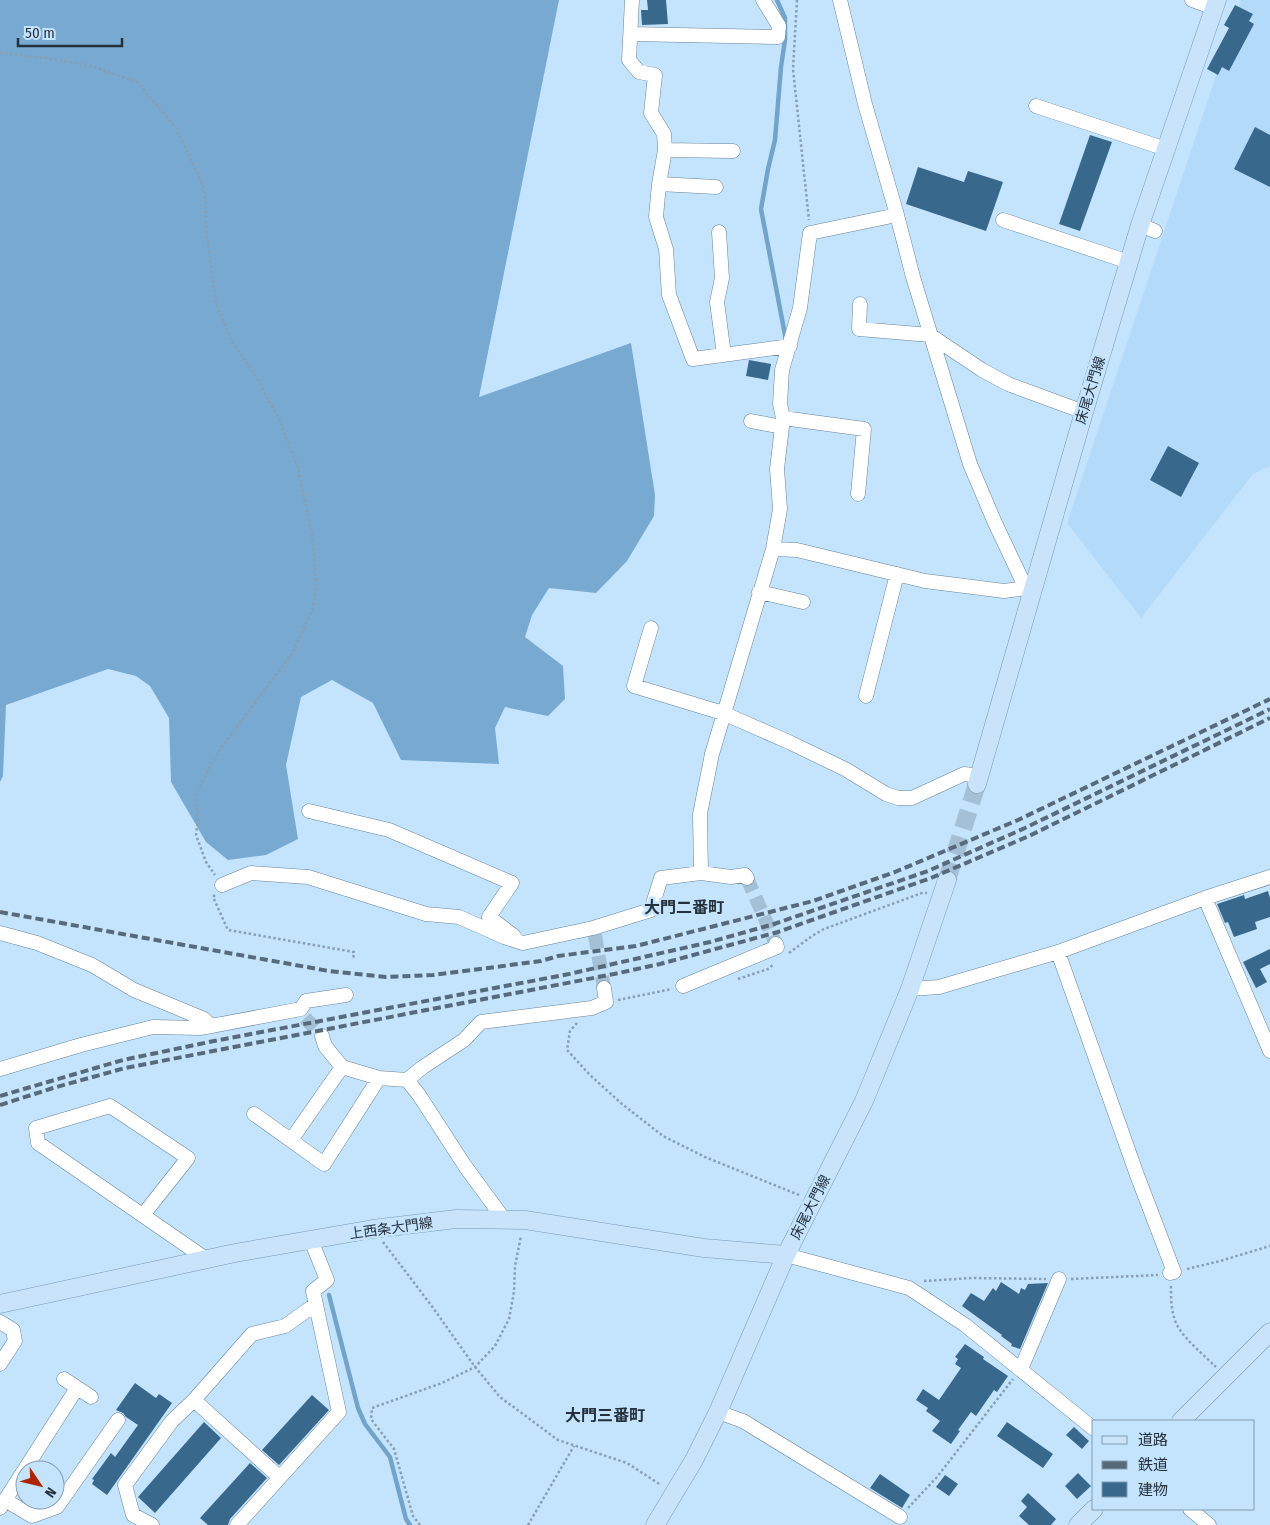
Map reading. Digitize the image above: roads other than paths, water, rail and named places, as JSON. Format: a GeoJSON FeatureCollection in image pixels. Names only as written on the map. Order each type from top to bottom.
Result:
{"type":"FeatureCollection","features":[{"type":"Feature","properties":{"kind":"main road","name":"床尾大門線"},"geometry":{"type":"LineString","coordinates":[[978,780],[1129,262],[1148,228],[1166,149],[1216,4]]}},
{"type":"Feature","properties":{"kind":"main road","name":"床尾大門線"},"geometry":{"type":"LineString","coordinates":[[656,1525],[676,1494],[718,1412],[786,1255],[864,1101],[910,989],[944,887]]}},
{"type":"Feature","properties":{"kind":"main road","name":"上西条大門線"},"geometry":{"type":"LineString","coordinates":[[0,1304],[206,1259],[373,1229],[456,1219],[503,1218],[525,1220],[704,1248],[786,1255]]}},
{"type":"Feature","properties":{"kind":"main road"},"geometry":{"type":"LineString","coordinates":[[1182,1420],[1270,1332]]}},
{"type":"Feature","properties":{"kind":"main road"},"geometry":{"type":"LineString","coordinates":[[1078,1525],[1093,1510]]}},
{"type":"Feature","properties":{"kind":"street"},"geometry":{"type":"LineString","coordinates":[[632,0],[629,60],[639,72],[655,75],[651,113],[664,134],[665,150],[656,217],[666,249],[669,295],[693,359],[790,346]]}},
{"type":"Feature","properties":{"kind":"street"},"geometry":{"type":"LineString","coordinates":[[631,34],[778,37],[779,26],[763,0]]}},
{"type":"Feature","properties":{"kind":"street"},"geometry":{"type":"LineString","coordinates":[[840,0],[913,277],[970,464],[1022,580],[1034,587]]}},
{"type":"Feature","properties":{"kind":"street"},"geometry":{"type":"LineString","coordinates":[[1192,0],[1216,4]]}},
{"type":"Feature","properties":{"kind":"street"},"geometry":{"type":"LineString","coordinates":[[1036,106],[1166,149]]}},
{"type":"Feature","properties":{"kind":"street"},"geometry":{"type":"LineString","coordinates":[[665,150],[733,151]]}},
{"type":"Feature","properties":{"kind":"street"},"geometry":{"type":"LineString","coordinates":[[659,184],[716,187]]}},
{"type":"Feature","properties":{"kind":"street"},"geometry":{"type":"LineString","coordinates":[[701,873],[700,814],[712,754],[772,548],[780,509],[777,468],[782,422],[780,404],[782,370],[800,308],[810,234],[897,215]]}},
{"type":"Feature","properties":{"kind":"street"},"geometry":{"type":"LineString","coordinates":[[1003,220],[1129,262]]}},
{"type":"Feature","properties":{"kind":"street"},"geometry":{"type":"LineString","coordinates":[[719,232],[722,278],[717,302],[724,355]]}},
{"type":"Feature","properties":{"kind":"street"},"geometry":{"type":"LineString","coordinates":[[860,304],[859,329],[930,335],[982,370],[1008,384],[1084,412]]}},
{"type":"Feature","properties":{"kind":"street"},"geometry":{"type":"LineString","coordinates":[[751,421],[864,430],[858,494]]}},
{"type":"Feature","properties":{"kind":"street"},"geometry":{"type":"LineString","coordinates":[[772,548],[797,550],[926,581],[1004,591],[1034,587]]}},
{"type":"Feature","properties":{"kind":"street"},"geometry":{"type":"LineString","coordinates":[[866,696],[897,574]]}},
{"type":"Feature","properties":{"kind":"street"},"geometry":{"type":"LineString","coordinates":[[759,592],[804,602]]}},
{"type":"Feature","properties":{"kind":"street"},"geometry":{"type":"LineString","coordinates":[[651,628],[634,686],[724,713],[800,747],[845,769],[886,794],[898,798],[912,798],[964,774],[978,780]]}},
{"type":"Feature","properties":{"kind":"street"},"geometry":{"type":"LineString","coordinates":[[309,811],[389,830],[512,883],[489,917],[523,943]]}},
{"type":"Feature","properties":{"kind":"street"},"geometry":{"type":"LineString","coordinates":[[222,885],[251,873],[308,878],[426,914],[459,917],[504,938],[523,943],[594,931],[651,910],[661,878],[701,873],[731,877],[745,875],[748,878]]}},
{"type":"Feature","properties":{"kind":"street"},"geometry":{"type":"LineString","coordinates":[[910,989],[939,987],[1058,952],[1205,898],[1270,877]]}},
{"type":"Feature","properties":{"kind":"street"},"geometry":{"type":"LineString","coordinates":[[1205,898],[1270,1051]]}},
{"type":"Feature","properties":{"kind":"street"},"geometry":{"type":"LineString","coordinates":[[0,933],[37,943],[92,965],[134,990],[204,1019],[211,1026]]}},
{"type":"Feature","properties":{"kind":"street"},"geometry":{"type":"LineString","coordinates":[[683,986],[777,947],[776,944]]}},
{"type":"Feature","properties":{"kind":"street"},"geometry":{"type":"LineString","coordinates":[[1058,952],[1172,1273]]}},
{"type":"Feature","properties":{"kind":"street"},"geometry":{"type":"LineString","coordinates":[[0,1069],[81,1045],[153,1027],[200,1028],[303,1013],[306,1001],[346,995]]}},
{"type":"Feature","properties":{"kind":"street"},"geometry":{"type":"LineString","coordinates":[[322,1036],[325,1046],[342,1067],[379,1078],[407,1080],[464,1040],[481,1022],[592,1008],[605,995]]}},
{"type":"Feature","properties":{"kind":"street"},"geometry":{"type":"LineString","coordinates":[[291,1140],[342,1067]]}},
{"type":"Feature","properties":{"kind":"street"},"geometry":{"type":"LineString","coordinates":[[254,1114],[324,1164],[379,1078]]}},
{"type":"Feature","properties":{"kind":"street"},"geometry":{"type":"LineString","coordinates":[[407,1080],[503,1218]]}},
{"type":"Feature","properties":{"kind":"street"},"geometry":{"type":"LineString","coordinates":[[143,1215],[188,1158],[110,1106],[36,1128],[38,1143],[206,1259]]}},
{"type":"Feature","properties":{"kind":"street"},"geometry":{"type":"LineString","coordinates":[[237,1525],[339,1412],[313,1291],[327,1280],[311,1240]]}},
{"type":"Feature","properties":{"kind":"street"},"geometry":{"type":"LineString","coordinates":[[786,1255],[909,1288],[965,1325],[1092,1427]]}},
{"type":"Feature","properties":{"kind":"street"},"geometry":{"type":"LineString","coordinates":[[1021,1369],[1059,1279]]}},
{"type":"Feature","properties":{"kind":"street"},"geometry":{"type":"LineString","coordinates":[[152,1525],[133,1515],[125,1485],[172,1421],[194,1400],[252,1334],[285,1326],[316,1304]]}},
{"type":"Feature","properties":{"kind":"street"},"geometry":{"type":"LineString","coordinates":[[0,1322],[13,1330],[15,1341],[0,1364]]}},
{"type":"Feature","properties":{"kind":"street"},"geometry":{"type":"LineString","coordinates":[[64,1379],[91,1397]]}},
{"type":"Feature","properties":{"kind":"street"},"geometry":{"type":"LineString","coordinates":[[15,1509],[3,1504],[77,1388]]}},
{"type":"Feature","properties":{"kind":"street"},"geometry":{"type":"LineString","coordinates":[[194,1400],[280,1477]]}},
{"type":"Feature","properties":{"kind":"street"},"geometry":{"type":"LineString","coordinates":[[718,1412],[743,1420],[900,1517]]}},
{"type":"Feature","properties":{"kind":"street"},"geometry":{"type":"LineString","coordinates":[[65,1496],[118,1420]]}},
{"type":"Feature","properties":{"kind":"street"},"geometry":{"type":"LineString","coordinates":[[65,1504],[76,1501]]}},
{"type":"Feature","properties":{"kind":"street"},"geometry":{"type":"LineString","coordinates":[[18,1510],[32,1516],[49,1510]]}},
{"type":"Feature","properties":{"kind":"street"},"geometry":{"type":"LineString","coordinates":[[1191,1510],[1209,1525]]}},
{"type":"Feature","properties":{"kind":"waterway"},"geometry":{"type":"LineString","coordinates":[[777,0],[785,18],[785,40],[775,140],[761,209],[786,340]]}},
{"type":"Feature","properties":{"kind":"waterway"},"geometry":{"type":"LineString","coordinates":[[329,1295],[358,1408],[365,1424],[390,1457],[406,1519],[410,1525]]}},
{"type":"Feature","properties":{"kind":"tunnel"},"geometry":{"type":"LineString","coordinates":[[947,880],[977,784]]}},
{"type":"Feature","properties":{"kind":"tunnel"},"geometry":{"type":"LineString","coordinates":[[747,878],[776,944]]}},
{"type":"Feature","properties":{"kind":"tunnel"},"geometry":{"type":"LineString","coordinates":[[595,935],[604,988]]}},
{"type":"Feature","properties":{"kind":"tunnel"},"geometry":{"type":"LineString","coordinates":[[305,1018],[322,1036]]}},
{"type":"Feature","properties":{"kind":"railway"},"geometry":{"type":"LineString","coordinates":[[0,912],[329,971],[386,977],[433,975],[636,946],[813,901],[895,872],[1018,820],[1270,699]]}},
{"type":"Feature","properties":{"kind":"railway"},"geometry":{"type":"LineString","coordinates":[[0,1096],[123,1060],[569,974],[710,942],[774,924],[928,871],[1025,828],[1270,709]]}},
{"type":"Feature","properties":{"kind":"railway"},"geometry":{"type":"LineString","coordinates":[[0,1105],[125,1068],[614,974],[660,964],[778,932],[931,878],[1029,836],[1270,718]]}},
{"type":"Feature","properties":{"kind":"district","name":"大門二番町"},"geometry":{"type":"Point","coordinates":[684,907]}},
{"type":"Feature","properties":{"kind":"district","name":"大門三番町"},"geometry":{"type":"Point","coordinates":[605,1415]}}]}
